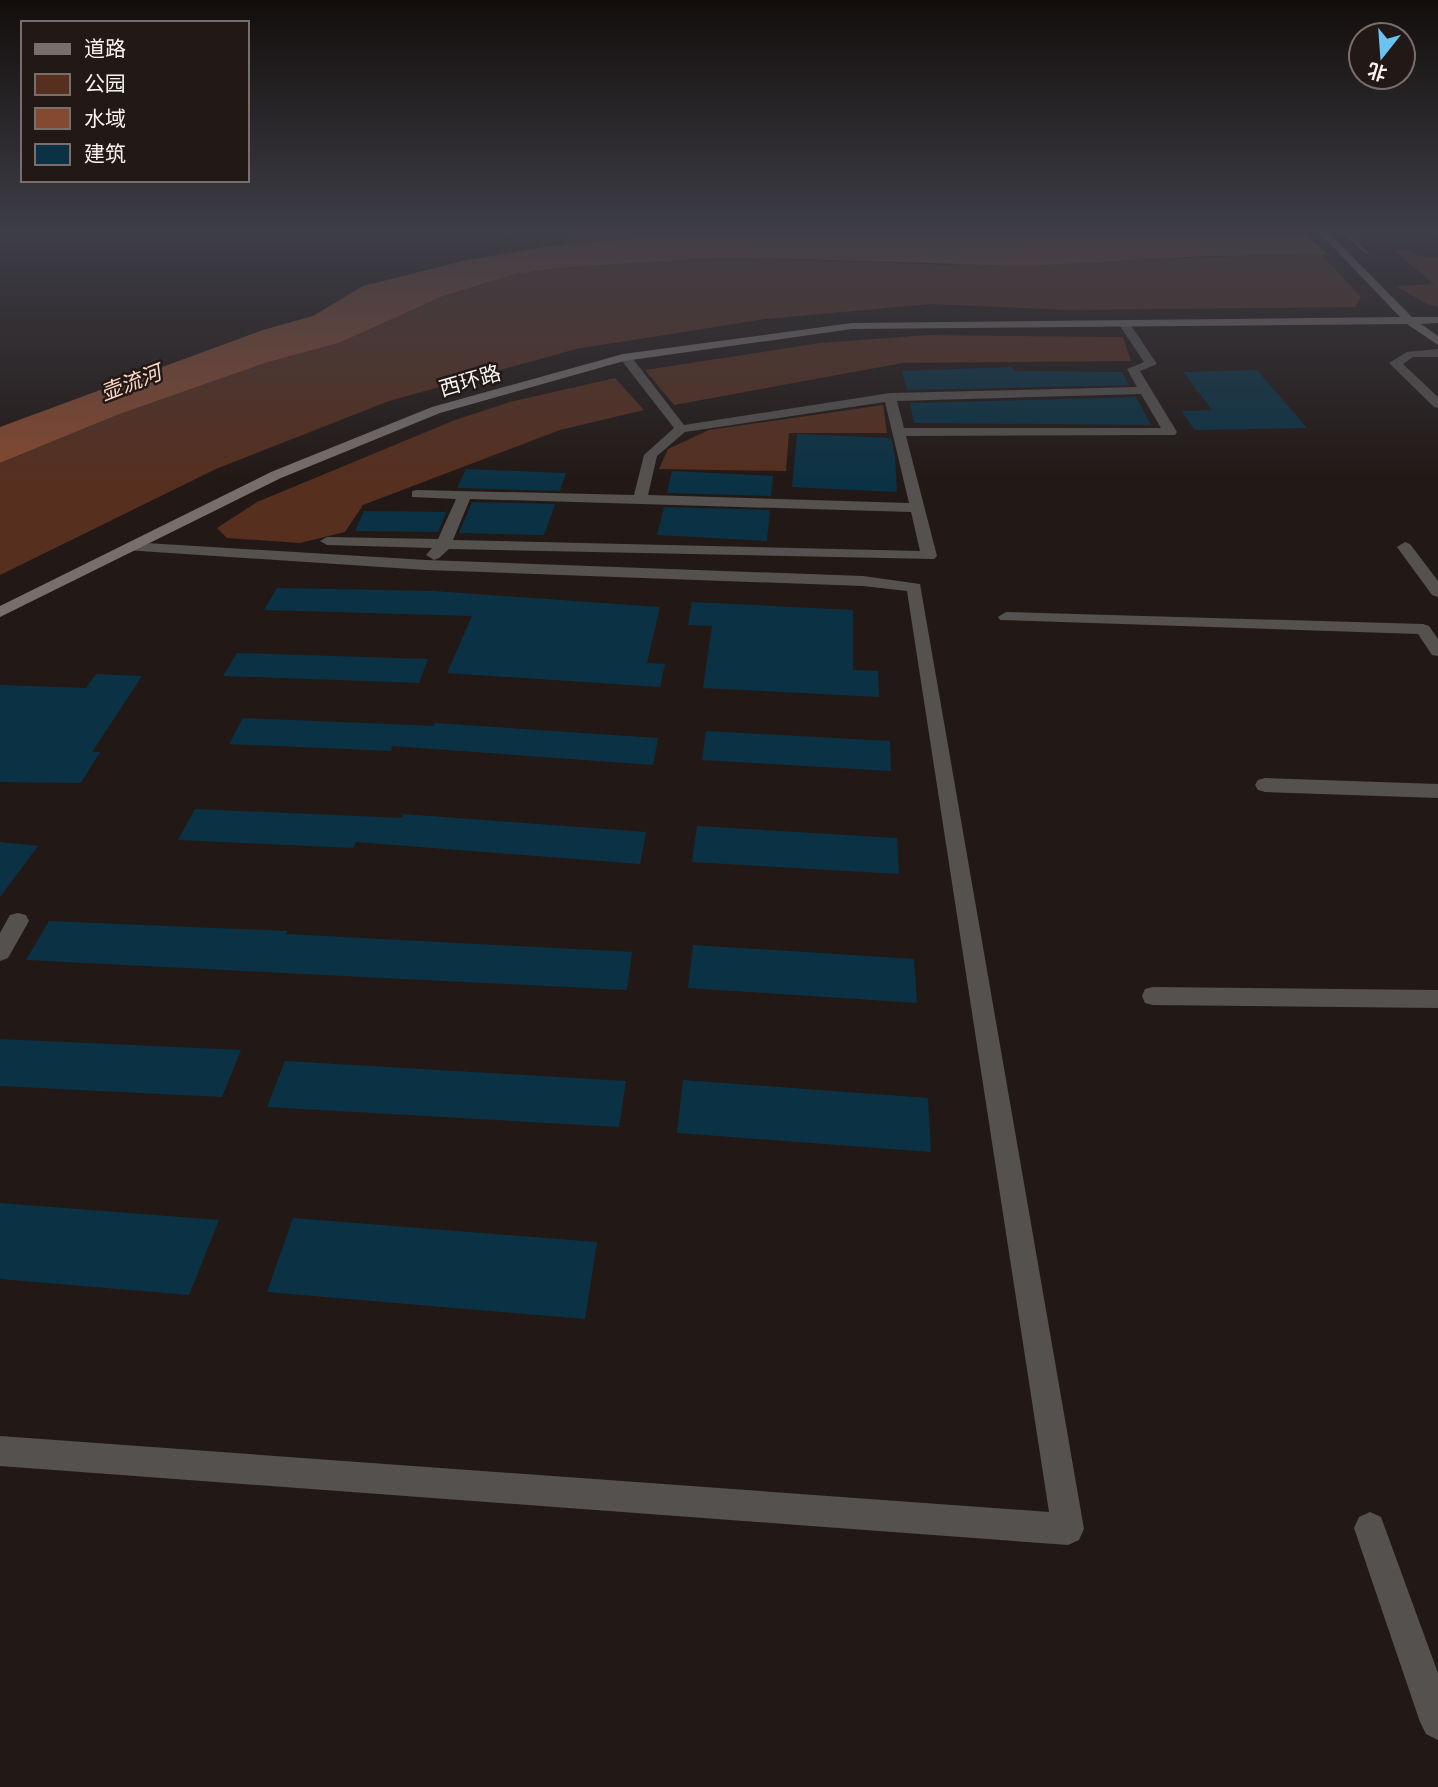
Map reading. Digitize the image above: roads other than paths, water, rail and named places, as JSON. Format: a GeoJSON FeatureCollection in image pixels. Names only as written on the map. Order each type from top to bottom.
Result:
{"type":"FeatureCollection","features":[{"type":"Feature","properties":{"kind":"main road"},"geometry":{"type":"LineString","coordinates":[[1404,314],[1438,342]]}},
{"type":"Feature","properties":{"kind":"main road","name":"西环路"},"geometry":{"type":"LineString","coordinates":[[0,612],[276,475],[436,410],[626,358],[852,326],[1438,320]]}},
{"type":"Feature","properties":{"kind":"street"},"geometry":{"type":"LineString","coordinates":[[899,432],[1170,432],[1133,369],[1151,364],[1124,323]]}},
{"type":"Feature","properties":{"kind":"street"},"geometry":{"type":"LineString","coordinates":[[1438,353],[1411,354],[1395,363],[1438,404]]}},
{"type":"Feature","properties":{"kind":"street"},"geometry":{"type":"LineString","coordinates":[[626,358],[681,429]]}},
{"type":"Feature","properties":{"kind":"street"},"geometry":{"type":"LineString","coordinates":[[640,499],[651,454],[681,429],[890,397],[1145,390]]}},
{"type":"Feature","properties":{"kind":"street"},"geometry":{"type":"LineString","coordinates":[[327,541],[443,546],[929,556],[890,397]]}},
{"type":"Feature","properties":{"kind":"street"},"geometry":{"type":"LineString","coordinates":[[417,494],[917,508]]}},
{"type":"Feature","properties":{"kind":"street"},"geometry":{"type":"LineString","coordinates":[[426,565],[443,546],[464,495]]}},
{"type":"Feature","properties":{"kind":"street"},"geometry":{"type":"LineString","coordinates":[[0,1451],[1068,1529],[914,587],[863,581],[426,565],[130,547]]}},
{"type":"Feature","properties":{"kind":"street"},"geometry":{"type":"LineString","coordinates":[[1405,547],[1438,592]]}},
{"type":"Feature","properties":{"kind":"street"},"geometry":{"type":"LineString","coordinates":[[1006,617],[1423,629],[1438,651]]}},
{"type":"Feature","properties":{"kind":"street"},"geometry":{"type":"LineString","coordinates":[[1265,785],[1438,791]]}},
{"type":"Feature","properties":{"kind":"street"},"geometry":{"type":"LineString","coordinates":[[0,952],[18,921]]}},
{"type":"Feature","properties":{"kind":"street"},"geometry":{"type":"LineString","coordinates":[[1153,996],[1438,999]]}},
{"type":"Feature","properties":{"kind":"street"},"geometry":{"type":"LineString","coordinates":[[1370,1528],[1438,1721]]}},
{"type":"Feature","properties":{"kind":"water","name":"壶流河"},"geometry":{"type":"Polygon","coordinates":[[[402,314],[339,343],[265,363],[117,415],[0,463],[0,427],[263,330],[313,316],[402,314]]]}}]}
